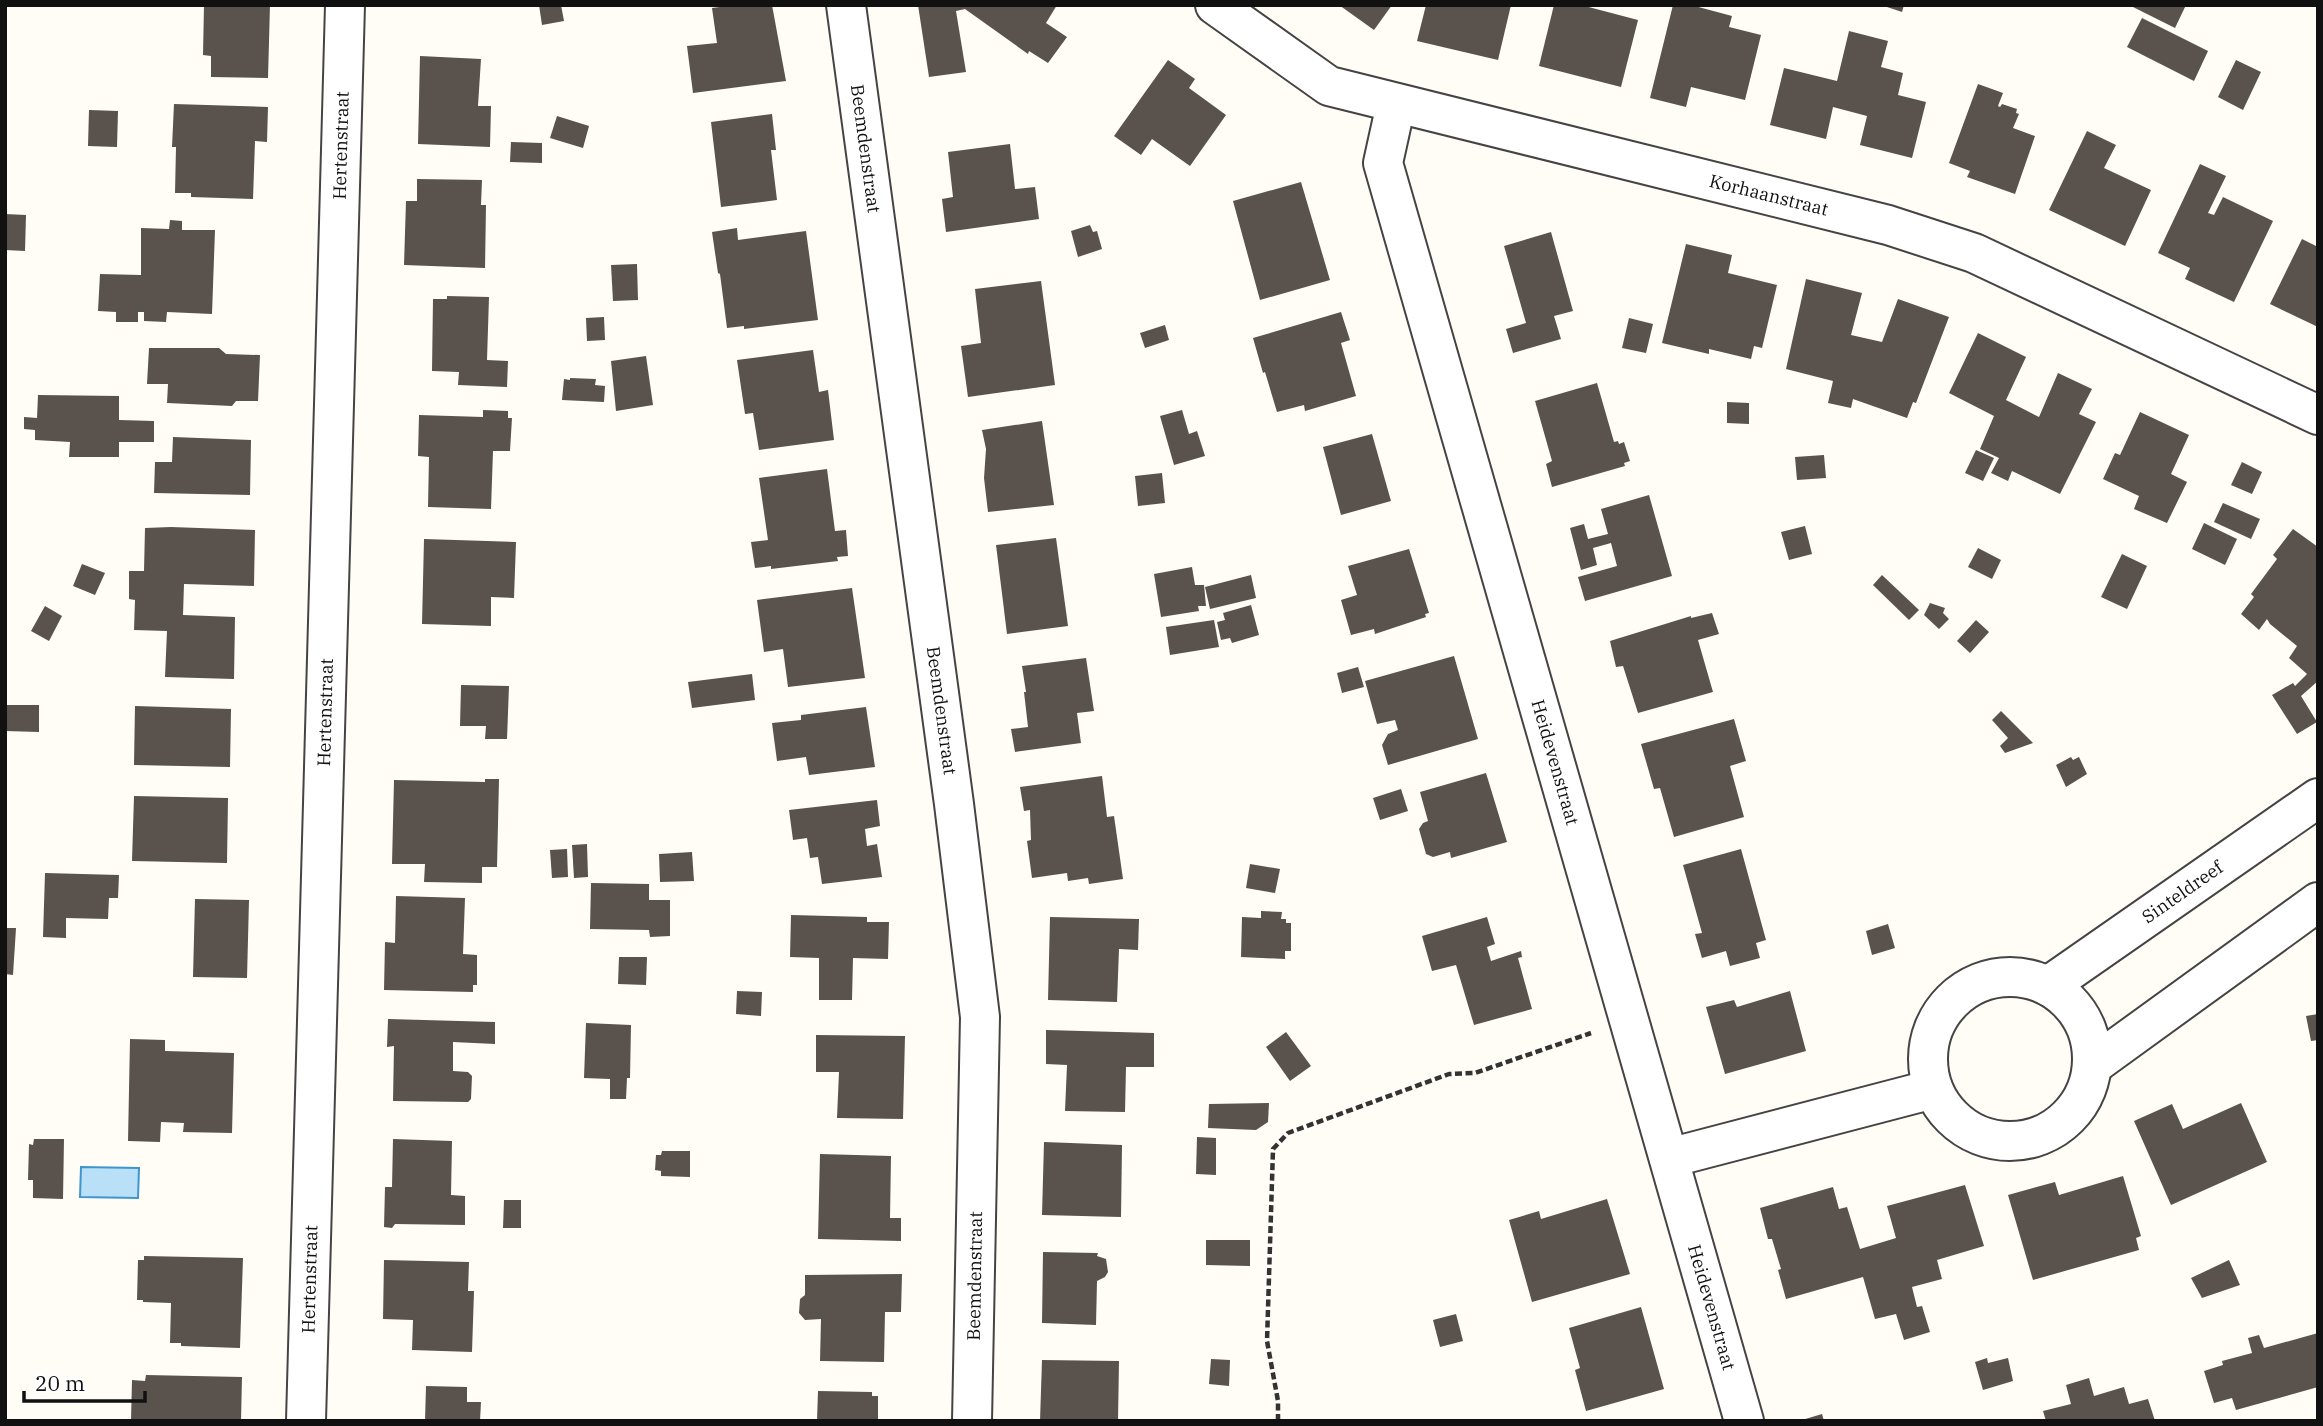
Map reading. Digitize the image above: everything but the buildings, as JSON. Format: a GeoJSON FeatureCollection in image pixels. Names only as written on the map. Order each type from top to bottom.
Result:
{"type":"FeatureCollection","features":[{"type":"Feature","properties":{"kind":"street","name":"Hertenstraat"},"geometry":{"type":"LineString","coordinates":[[306,1421],[345,5]]}},
{"type":"Feature","properties":{"kind":"street","name":"Beemdenstraat"},"geometry":{"type":"LineString","coordinates":[[846,5],[980,1017],[972,1421]]}},
{"type":"Feature","properties":{"kind":"street","name":"Korhaanstraat"},"geometry":{"type":"LineString","coordinates":[[1215,5],[1329,86],[1888,225],[1974,253],[2318,415]]}},
{"type":"Feature","properties":{"kind":"street","name":"Heidevenstraat"},"geometry":{"type":"LineString","coordinates":[[1396,104],[1383,163],[1744,1421]]}},
{"type":"Feature","properties":{"kind":"street","name":"Sinteldreef"},"geometry":{"type":"LineString","coordinates":[[2048,986],[2318,798]]}},
{"type":"Feature","properties":{"kind":"street"},"geometry":{"type":"LineString","coordinates":[[2093,1065],[2318,902]]}},
{"type":"Feature","properties":{"kind":"street"},"geometry":{"type":"LineString","coordinates":[[2004,976],[2026,978],[2048,986],[2073,1005],[2088,1033],[2093,1065],[2079,1106],[2064,1122],[2046,1134],[2025,1141],[2003,1142],[1982,1138],[1962,1127],[1946,1113],[1928,1072],[1928,1050],[1933,1027],[1945,1008],[1961,992],[1981,981],[2004,976]]}},
{"type":"Feature","properties":{"kind":"street"},"geometry":{"type":"LineString","coordinates":[[1669,1158],[1933,1088]]}},
{"type":"Feature","properties":{"kind":"path"},"geometry":{"type":"LineString","coordinates":[[1278,1421],[1278,1401],[1267,1341],[1273,1149],[1288,1133],[1424,1083],[1449,1074],[1475,1073],[1628,1021]]}},
{"type":"Feature","properties":{"kind":"water"},"geometry":{"type":"Polygon","coordinates":[[[81,1167],[139,1168],[138,1198],[80,1197],[81,1167]]]}}]}
